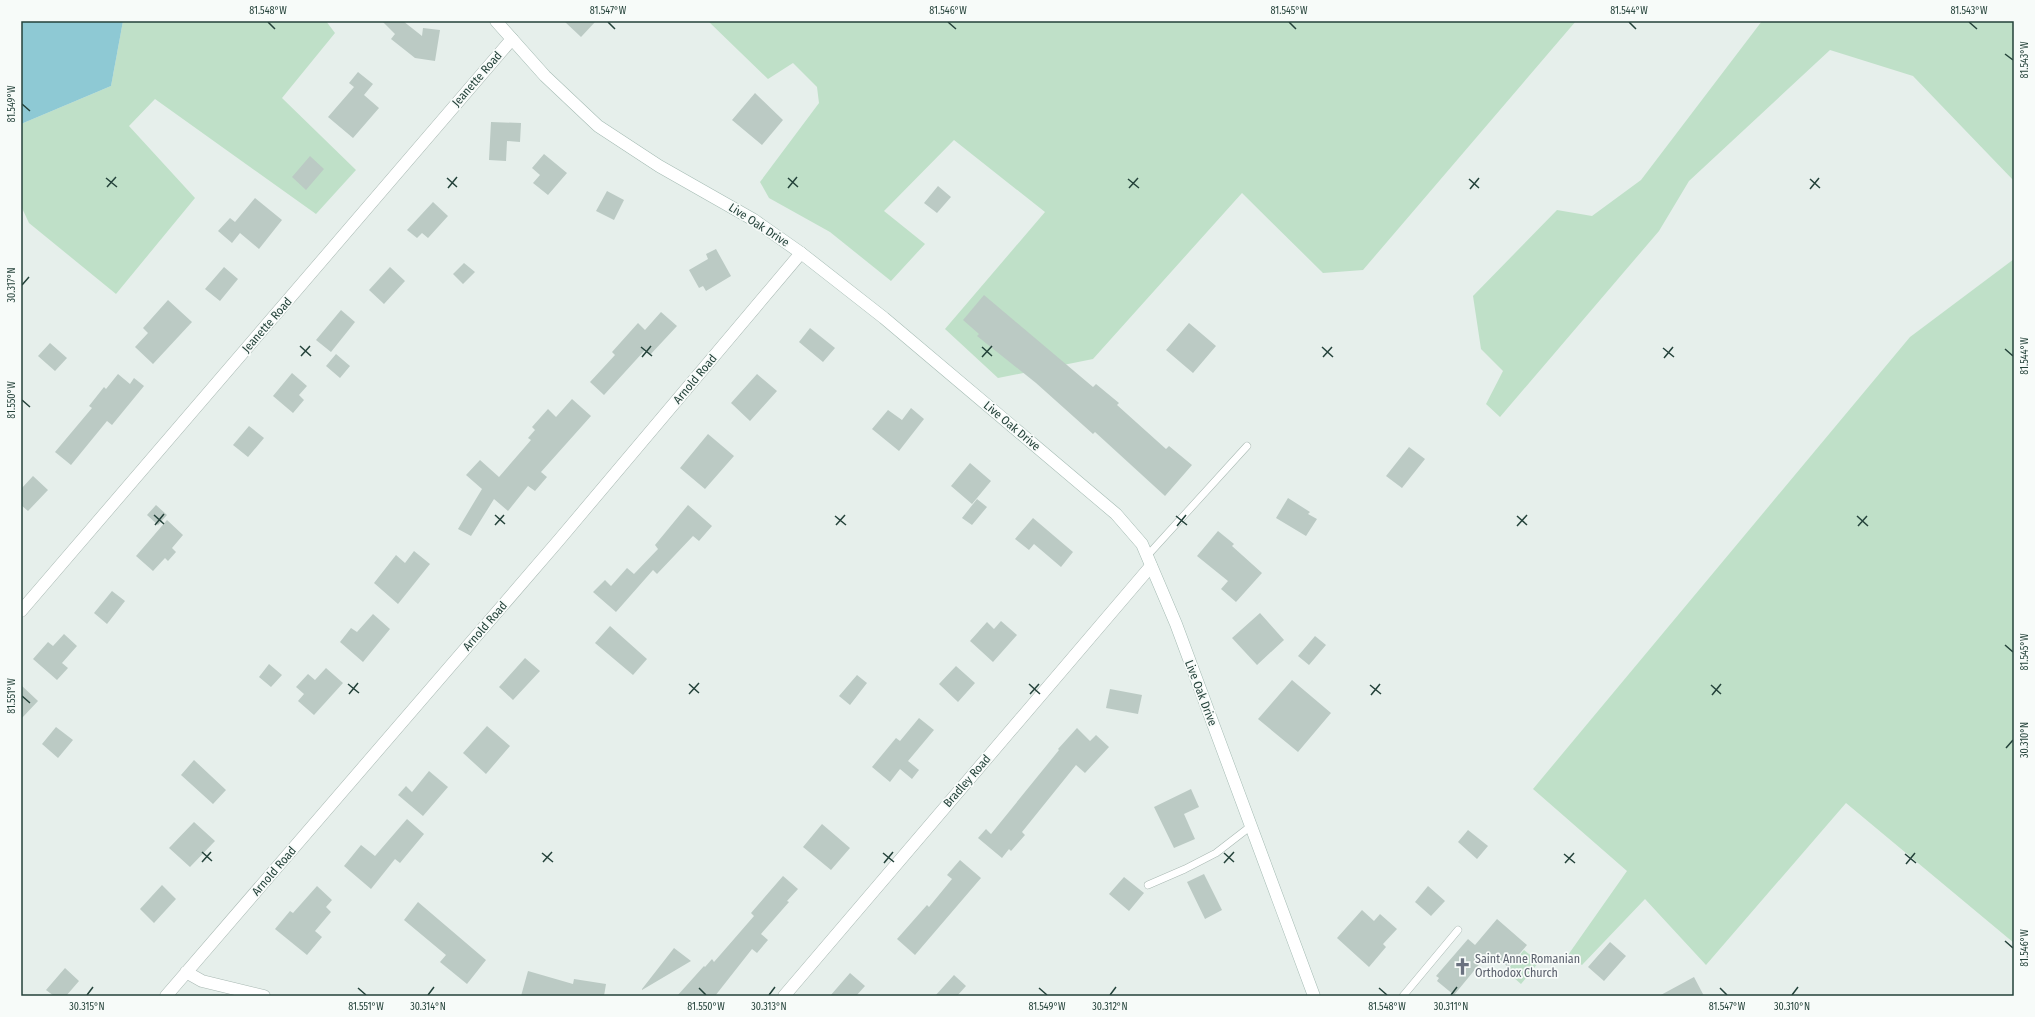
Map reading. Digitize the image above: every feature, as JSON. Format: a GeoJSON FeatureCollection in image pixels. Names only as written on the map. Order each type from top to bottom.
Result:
{"type":"FeatureCollection","features":[{"type":"Feature","properties":{"kind":"street","name":"Live Oak Drive"},"geometry":{"type":"LineString","coordinates":[[496,21],[545,76],[598,126],[659,166],[754,220],[801,253],[884,318],[1116,514],[1142,544],[1176,624],[1314,996]]}},
{"type":"Feature","properties":{"kind":"street","name":"Jeanette Road"},"geometry":{"type":"LineString","coordinates":[[21,611],[512,39]]}},
{"type":"Feature","properties":{"kind":"street","name":"Arnold Road"},"geometry":{"type":"LineString","coordinates":[[166,996],[559,540],[801,253]]}},
{"type":"Feature","properties":{"kind":"street","name":"Bradley Road"},"geometry":{"type":"LineString","coordinates":[[784,996],[1149,561]]}},
{"type":"Feature","properties":{"kind":"street"},"geometry":{"type":"LineString","coordinates":[[186,972],[202,981],[264,996]]}},
{"type":"Feature","properties":{"kind":"lane"},"geometry":{"type":"LineString","coordinates":[[1149,561],[1247,446]]}},
{"type":"Feature","properties":{"kind":"lane"},"geometry":{"type":"LineString","coordinates":[[1148,885],[1186,869],[1216,853],[1251,826]]}},
{"type":"Feature","properties":{"kind":"lane"},"geometry":{"type":"LineString","coordinates":[[1403,996],[1458,930]]}},
{"type":"Feature","properties":{"kind":"green space"},"geometry":{"type":"Polygon","coordinates":[[[123,21],[326,21],[335,33],[282,98],[356,170],[316,214],[155,99],[129,126],[195,198],[116,294],[29,223],[21,206],[21,124],[111,86],[123,21]]]}},
{"type":"Feature","properties":{"kind":"green space"},"geometry":{"type":"Polygon","coordinates":[[[708,21],[1576,21],[1363,270],[1323,273],[1242,193],[1093,359],[998,378],[945,329],[1045,212],[954,140],[884,211],[925,244],[891,281],[830,232],[769,198],[760,182],[819,103],[817,87],[793,63],[768,79],[708,21]]]}},
{"type":"Feature","properties":{"kind":"green space"},"geometry":{"type":"Polygon","coordinates":[[[1762,21],[2014,21],[2014,181],[1913,76],[1830,50],[1689,181],[1659,231],[1500,417],[1486,404],[1503,371],[1481,349],[1473,296],[1557,210],[1592,216],[1641,180],[1762,21]]]}},
{"type":"Feature","properties":{"kind":"green space"},"geometry":{"type":"Polygon","coordinates":[[[2014,259],[2014,943],[1846,803],[1706,965],[1645,899],[1582,965],[1568,955],[1627,871],[1533,789],[1910,337],[2014,259]]]}},
{"type":"Feature","properties":{"kind":"green space"},"geometry":{"type":"Polygon","coordinates":[[[1524,950],[1539,962],[1521,984],[1506,971],[1524,950]]]}},
{"type":"Feature","properties":{"kind":"water"},"geometry":{"type":"Polygon","coordinates":[[[21,21],[123,21],[111,86],[21,124],[21,21]]]}},
{"type":"Feature","properties":{"kind":"building"},"geometry":{"type":"Polygon","coordinates":[[[382,21],[403,21],[422,36],[423,28],[440,30],[435,61],[415,58],[391,39],[395,34],[382,21]]]}},
{"type":"Feature","properties":{"kind":"building"},"geometry":{"type":"Polygon","coordinates":[[[564,21],[596,21],[581,37],[564,21]]]}},
{"type":"Feature","properties":{"kind":"building"},"geometry":{"type":"Polygon","coordinates":[[[358,72],[373,84],[364,95],[379,108],[353,138],[328,117],[354,87],[349,83],[358,72]]]}},
{"type":"Feature","properties":{"kind":"building"},"geometry":{"type":"Polygon","coordinates":[[[755,93],[783,120],[762,145],[732,120],[755,93]]]}},
{"type":"Feature","properties":{"kind":"building"},"geometry":{"type":"Polygon","coordinates":[[[491,122],[521,123],[520,142],[507,141],[506,161],[489,160],[491,122]]]}},
{"type":"Feature","properties":{"kind":"building"},"geometry":{"type":"Polygon","coordinates":[[[544,154],[567,173],[548,195],[533,183],[540,175],[532,168],[544,154]]]}},
{"type":"Feature","properties":{"kind":"building"},"geometry":{"type":"Polygon","coordinates":[[[310,156],[324,169],[306,190],[292,177],[310,156]]]}},
{"type":"Feature","properties":{"kind":"building"},"geometry":{"type":"Polygon","coordinates":[[[938,186],[951,197],[937,213],[924,203],[938,186]]]}},
{"type":"Feature","properties":{"kind":"building"},"geometry":{"type":"Polygon","coordinates":[[[607,191],[624,200],[614,220],[596,211],[607,191]]]}},
{"type":"Feature","properties":{"kind":"building"},"geometry":{"type":"Polygon","coordinates":[[[255,198],[282,220],[259,249],[240,233],[232,243],[218,231],[230,218],[235,222],[255,198]]]}},
{"type":"Feature","properties":{"kind":"building"},"geometry":{"type":"Polygon","coordinates":[[[433,202],[448,216],[428,238],[422,233],[417,238],[407,230],[433,202]]]}},
{"type":"Feature","properties":{"kind":"building"},"geometry":{"type":"Polygon","coordinates":[[[716,249],[731,276],[706,291],[703,286],[699,288],[689,270],[708,259],[706,254],[716,249]]]}},
{"type":"Feature","properties":{"kind":"building"},"geometry":{"type":"Polygon","coordinates":[[[464,263],[475,272],[463,284],[453,274],[464,263]]]}},
{"type":"Feature","properties":{"kind":"building"},"geometry":{"type":"Polygon","coordinates":[[[224,267],[238,279],[220,301],[205,289],[224,267]]]}},
{"type":"Feature","properties":{"kind":"building"},"geometry":{"type":"Polygon","coordinates":[[[390,267],[405,281],[384,304],[369,290],[390,267]]]}},
{"type":"Feature","properties":{"kind":"building"},"geometry":{"type":"Polygon","coordinates":[[[984,295],[1093,387],[1096,384],[1119,403],[1117,405],[1166,449],[1169,446],[1192,465],[1165,496],[1095,432],[1093,434],[1036,383],[977,336],[979,334],[963,320],[984,295]]]}},
{"type":"Feature","properties":{"kind":"building"},"geometry":{"type":"Polygon","coordinates":[[[168,300],[192,322],[153,364],[135,347],[148,333],[143,328],[168,300]]]}},
{"type":"Feature","properties":{"kind":"building"},"geometry":{"type":"Polygon","coordinates":[[[341,310],[355,322],[331,352],[316,340],[341,310]]]}},
{"type":"Feature","properties":{"kind":"building"},"geometry":{"type":"Polygon","coordinates":[[[661,312],[677,326],[650,355],[645,350],[604,395],[590,382],[615,355],[612,352],[638,323],[645,330],[661,312]]]}},
{"type":"Feature","properties":{"kind":"building"},"geometry":{"type":"Polygon","coordinates":[[[1189,323],[1216,346],[1193,373],[1166,350],[1189,323]]]}},
{"type":"Feature","properties":{"kind":"building"},"geometry":{"type":"Polygon","coordinates":[[[810,328],[835,348],[823,362],[799,342],[810,328]]]}},
{"type":"Feature","properties":{"kind":"building"},"geometry":{"type":"Polygon","coordinates":[[[50,343],[67,358],[55,371],[38,356],[50,343]]]}},
{"type":"Feature","properties":{"kind":"building"},"geometry":{"type":"Polygon","coordinates":[[[336,354],[350,366],[340,378],[326,366],[336,354]]]}},
{"type":"Feature","properties":{"kind":"building"},"geometry":{"type":"Polygon","coordinates":[[[292,373],[307,386],[299,395],[304,400],[293,413],[273,396],[292,373]]]}},
{"type":"Feature","properties":{"kind":"building"},"geometry":{"type":"Polygon","coordinates":[[[118,374],[130,384],[134,378],[144,386],[112,425],[107,421],[71,465],[55,452],[92,408],[89,406],[104,387],[106,389],[118,374]]]}},
{"type":"Feature","properties":{"kind":"building"},"geometry":{"type":"Polygon","coordinates":[[[757,374],[777,391],[750,421],[731,403],[757,374]]]}},
{"type":"Feature","properties":{"kind":"building"},"geometry":{"type":"Polygon","coordinates":[[[572,399],[591,416],[541,472],[547,477],[535,491],[528,486],[508,511],[494,499],[471,536],[458,529],[482,489],[466,475],[480,460],[499,477],[531,440],[528,438],[535,430],[532,427],[548,409],[556,417],[572,399]]]}},
{"type":"Feature","properties":{"kind":"building"},"geometry":{"type":"Polygon","coordinates":[[[911,408],[924,419],[899,451],[872,429],[888,410],[902,420],[911,408]]]}},
{"type":"Feature","properties":{"kind":"building"},"geometry":{"type":"Polygon","coordinates":[[[249,426],[264,438],[248,457],[233,445],[249,426]]]}},
{"type":"Feature","properties":{"kind":"building"},"geometry":{"type":"Polygon","coordinates":[[[708,434],[734,456],[705,489],[680,468],[708,434]]]}},
{"type":"Feature","properties":{"kind":"building"},"geometry":{"type":"Polygon","coordinates":[[[1409,447],[1425,459],[1402,488],[1386,476],[1409,447]]]}},
{"type":"Feature","properties":{"kind":"building"},"geometry":{"type":"Polygon","coordinates":[[[970,463],[991,481],[972,504],[951,486],[970,463]]]}},
{"type":"Feature","properties":{"kind":"building"},"geometry":{"type":"Polygon","coordinates":[[[33,476],[48,490],[28,511],[21,505],[21,489],[33,476]]]}},
{"type":"Feature","properties":{"kind":"building"},"geometry":{"type":"Polygon","coordinates":[[[1288,498],[1310,512],[1308,514],[1317,519],[1306,536],[1276,518],[1288,498]]]}},
{"type":"Feature","properties":{"kind":"building"},"geometry":{"type":"Polygon","coordinates":[[[977,499],[987,507],[972,525],[962,518],[977,499]]]}},
{"type":"Feature","properties":{"kind":"building"},"geometry":{"type":"Polygon","coordinates":[[[156,505],[167,515],[158,525],[147,515],[156,505]]]}},
{"type":"Feature","properties":{"kind":"building"},"geometry":{"type":"Polygon","coordinates":[[[688,505],[712,526],[699,541],[693,536],[657,574],[653,570],[616,612],[593,592],[605,580],[611,586],[627,568],[634,574],[658,549],[655,545],[688,505]]]}},
{"type":"Feature","properties":{"kind":"building"},"geometry":{"type":"Polygon","coordinates":[[[1033,518],[1073,552],[1061,567],[1034,544],[1029,550],[1015,539],[1033,518]]]}},
{"type":"Feature","properties":{"kind":"building"},"geometry":{"type":"Polygon","coordinates":[[[167,520],[183,535],[172,548],[176,552],[168,561],[165,558],[153,571],[136,556],[167,520]]]}},
{"type":"Feature","properties":{"kind":"building"},"geometry":{"type":"Polygon","coordinates":[[[1218,531],[1234,544],[1232,546],[1262,573],[1236,602],[1221,589],[1228,581],[1197,556],[1218,531]]]}},
{"type":"Feature","properties":{"kind":"building"},"geometry":{"type":"Polygon","coordinates":[[[414,551],[430,564],[398,604],[374,583],[396,555],[405,563],[414,551]]]}},
{"type":"Feature","properties":{"kind":"building"},"geometry":{"type":"Polygon","coordinates":[[[112,591],[125,601],[107,624],[94,613],[112,591]]]}},
{"type":"Feature","properties":{"kind":"building"},"geometry":{"type":"Polygon","coordinates":[[[1260,613],[1284,640],[1257,665],[1232,638],[1260,613]]]}},
{"type":"Feature","properties":{"kind":"building"},"geometry":{"type":"Polygon","coordinates":[[[373,614],[390,629],[363,662],[340,642],[351,628],[357,632],[373,614]]]}},
{"type":"Feature","properties":{"kind":"building"},"geometry":{"type":"Polygon","coordinates":[[[1001,621],[1017,635],[993,662],[970,641],[987,622],[994,629],[1001,621]]]}},
{"type":"Feature","properties":{"kind":"building"},"geometry":{"type":"Polygon","coordinates":[[[610,626],[647,659],[633,675],[595,643],[610,626]]]}},
{"type":"Feature","properties":{"kind":"building"},"geometry":{"type":"Polygon","coordinates":[[[64,634],[77,646],[62,663],[68,668],[57,680],[33,659],[48,642],[53,646],[64,634]]]}},
{"type":"Feature","properties":{"kind":"building"},"geometry":{"type":"Polygon","coordinates":[[[1315,636],[1326,645],[1309,665],[1298,656],[1315,636]]]}},
{"type":"Feature","properties":{"kind":"building"},"geometry":{"type":"Polygon","coordinates":[[[525,658],[540,671],[513,700],[499,687],[525,658]]]}},
{"type":"Feature","properties":{"kind":"building"},"geometry":{"type":"Polygon","coordinates":[[[269,664],[282,675],[271,687],[259,677],[269,664]]]}},
{"type":"Feature","properties":{"kind":"building"},"geometry":{"type":"Polygon","coordinates":[[[956,666],[975,683],[958,702],[939,684],[956,666]]]}},
{"type":"Feature","properties":{"kind":"building"},"geometry":{"type":"Polygon","coordinates":[[[326,668],[343,683],[314,715],[298,701],[304,694],[296,687],[308,674],[315,680],[326,668]]]}},
{"type":"Feature","properties":{"kind":"building"},"geometry":{"type":"Polygon","coordinates":[[[857,675],[867,683],[850,705],[839,696],[857,675]]]}},
{"type":"Feature","properties":{"kind":"building"},"geometry":{"type":"Polygon","coordinates":[[[1292,680],[1331,713],[1298,752],[1258,719],[1292,680]]]}},
{"type":"Feature","properties":{"kind":"building"},"geometry":{"type":"Polygon","coordinates":[[[21,685],[38,701],[21,719],[21,685]]]}},
{"type":"Feature","properties":{"kind":"building"},"geometry":{"type":"Polygon","coordinates":[[[1110,689],[1142,695],[1138,714],[1106,708],[1110,689]]]}},
{"type":"Feature","properties":{"kind":"building"},"geometry":{"type":"Polygon","coordinates":[[[919,718],[934,730],[908,761],[919,770],[912,779],[900,769],[890,782],[872,767],[896,738],[900,741],[919,718]]]}},
{"type":"Feature","properties":{"kind":"building"},"geometry":{"type":"Polygon","coordinates":[[[487,726],[510,746],[486,774],[463,753],[487,726]]]}},
{"type":"Feature","properties":{"kind":"building"},"geometry":{"type":"Polygon","coordinates":[[[56,727],[73,740],[58,758],[42,744],[56,727]]]}},
{"type":"Feature","properties":{"kind":"building"},"geometry":{"type":"Polygon","coordinates":[[[1077,728],[1090,741],[1096,735],[1109,747],[1085,773],[1076,765],[1022,832],[1025,835],[1011,851],[1009,849],[1002,858],[978,838],[986,829],[991,834],[1059,750],[1058,749],[1077,728]]]}},
{"type":"Feature","properties":{"kind":"building"},"geometry":{"type":"Polygon","coordinates":[[[194,760],[226,790],[213,804],[181,775],[194,760]]]}},
{"type":"Feature","properties":{"kind":"building"},"geometry":{"type":"Polygon","coordinates":[[[429,771],[448,787],[423,816],[398,795],[406,786],[412,792],[429,771]]]}},
{"type":"Feature","properties":{"kind":"building"},"geometry":{"type":"Polygon","coordinates":[[[1191,789],[1199,807],[1184,814],[1195,839],[1174,848],[1154,807],[1191,789]]]}},
{"type":"Feature","properties":{"kind":"building"},"geometry":{"type":"Polygon","coordinates":[[[407,819],[424,834],[400,863],[395,859],[371,889],[344,866],[361,845],[375,856],[407,819]]]}},
{"type":"Feature","properties":{"kind":"building"},"geometry":{"type":"Polygon","coordinates":[[[194,822],[215,841],[190,867],[169,848],[194,822]]]}},
{"type":"Feature","properties":{"kind":"building"},"geometry":{"type":"Polygon","coordinates":[[[822,824],[850,848],[831,870],[803,847],[822,824]]]}},
{"type":"Feature","properties":{"kind":"building"},"geometry":{"type":"Polygon","coordinates":[[[1468,830],[1488,846],[1477,859],[1458,842],[1468,830]]]}},
{"type":"Feature","properties":{"kind":"building"},"geometry":{"type":"Polygon","coordinates":[[[960,860],[981,878],[915,955],[897,939],[927,905],[929,907],[952,879],[947,875],[960,860]]]}},
{"type":"Feature","properties":{"kind":"building"},"geometry":{"type":"Polygon","coordinates":[[[1204,874],[1222,910],[1205,919],[1187,882],[1204,874]]]}},
{"type":"Feature","properties":{"kind":"building"},"geometry":{"type":"Polygon","coordinates":[[[783,876],[798,889],[787,901],[789,902],[761,934],[768,940],[757,953],[752,949],[715,996],[677,996],[704,966],[705,967],[712,959],[714,962],[754,916],[751,913],[783,876]]]}},
{"type":"Feature","properties":{"kind":"building"},"geometry":{"type":"Polygon","coordinates":[[[1124,877],[1144,893],[1129,911],[1109,894],[1124,877]]]}},
{"type":"Feature","properties":{"kind":"building"},"geometry":{"type":"Polygon","coordinates":[[[162,885],[176,899],[154,923],[140,909],[162,885]]]}},
{"type":"Feature","properties":{"kind":"building"},"geometry":{"type":"Polygon","coordinates":[[[317,886],[332,900],[326,907],[331,912],[315,931],[322,937],[307,955],[275,929],[290,911],[293,913],[317,886]]]}},
{"type":"Feature","properties":{"kind":"building"},"geometry":{"type":"Polygon","coordinates":[[[1428,886],[1445,901],[1431,916],[1415,902],[1428,886]]]}},
{"type":"Feature","properties":{"kind":"building"},"geometry":{"type":"Polygon","coordinates":[[[418,902],[486,960],[467,984],[440,962],[446,955],[404,920],[418,902]]]}},
{"type":"Feature","properties":{"kind":"building"},"geometry":{"type":"Polygon","coordinates":[[[1362,910],[1374,921],[1380,914],[1397,929],[1383,944],[1386,947],[1369,967],[1337,938],[1362,910]]]}},
{"type":"Feature","properties":{"kind":"building"},"geometry":{"type":"Polygon","coordinates":[[[1497,919],[1527,945],[1508,967],[1500,960],[1497,963],[1487,955],[1454,995],[1437,981],[1439,978],[1436,976],[1468,939],[1475,945],[1497,919]]]}},
{"type":"Feature","properties":{"kind":"building"},"geometry":{"type":"Polygon","coordinates":[[[1610,942],[1626,956],[1604,981],[1588,967],[1610,942]]]}},
{"type":"Feature","properties":{"kind":"building"},"geometry":{"type":"Polygon","coordinates":[[[674,948],[691,961],[642,990],[642,989],[674,948]]]}},
{"type":"Feature","properties":{"kind":"building"},"geometry":{"type":"Polygon","coordinates":[[[65,968],[79,981],[66,996],[54,996],[46,990],[65,968]]]}},
{"type":"Feature","properties":{"kind":"building"},"geometry":{"type":"Polygon","coordinates":[[[528,971],[573,984],[574,979],[606,984],[604,996],[521,996],[528,971]]]}},
{"type":"Feature","properties":{"kind":"building"},"geometry":{"type":"Polygon","coordinates":[[[850,973],[865,986],[856,996],[830,996],[850,973]]]}},
{"type":"Feature","properties":{"kind":"building"},"geometry":{"type":"Polygon","coordinates":[[[954,975],[966,986],[957,996],[935,996],[954,975]]]}},
{"type":"Feature","properties":{"kind":"building"},"geometry":{"type":"Polygon","coordinates":[[[1694,977],[1704,996],[1659,996],[1694,977]]]}},
{"type":"Feature","properties":{"kind":"place","name":"Saint Anne Romanian Orthodox Church"},"geometry":{"type":"Point","coordinates":[1462,966]}}]}
